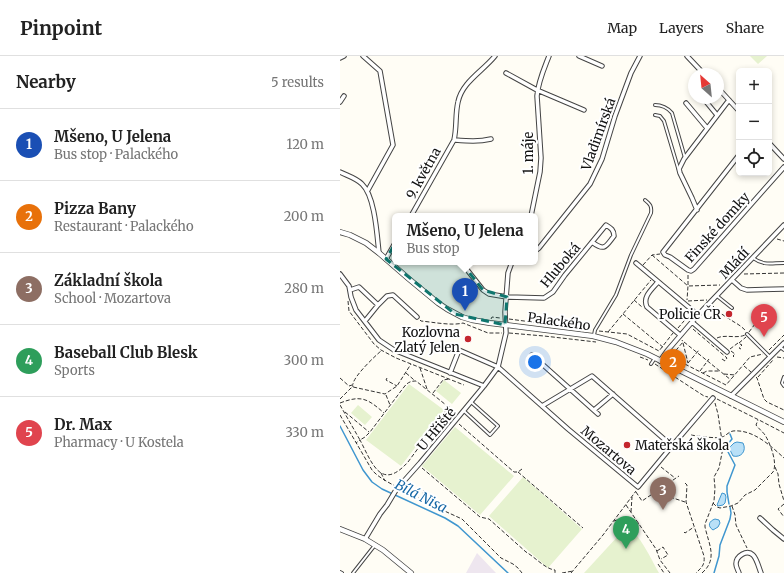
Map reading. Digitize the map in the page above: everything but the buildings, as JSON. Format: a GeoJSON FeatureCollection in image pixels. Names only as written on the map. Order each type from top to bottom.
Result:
{"type":"FeatureCollection","features":[{"type":"Feature","properties":{"kind":"street"},"geometry":{"type":"LineString","coordinates":[[340,58],[344,56]]}},
{"type":"Feature","properties":{"kind":"street"},"geometry":{"type":"LineString","coordinates":[[363,56],[380,71],[393,146],[368,190]]}},
{"type":"Feature","properties":{"kind":"street","name":"9. května"},"geometry":{"type":"LineString","coordinates":[[413,213],[454,140],[458,101],[462,91],[495,56]]}},
{"type":"Feature","properties":{"kind":"street","name":"1. máje"},"geometry":{"type":"LineString","coordinates":[[533,213],[541,165],[537,90],[549,56]]}},
{"type":"Feature","properties":{"kind":"street"},"geometry":{"type":"LineString","coordinates":[[580,56],[602,66]]}},
{"type":"Feature","properties":{"kind":"street","name":"Vladimírská"},"geometry":{"type":"LineString","coordinates":[[538,249],[590,184],[602,159],[615,116],[631,73],[640,56]]}},
{"type":"Feature","properties":{"kind":"street"},"geometry":{"type":"LineString","coordinates":[[687,56],[698,68]]}},
{"type":"Feature","properties":{"kind":"street"},"geometry":{"type":"LineString","coordinates":[[506,73],[537,90],[584,110]]}},
{"type":"Feature","properties":{"kind":"street"},"geometry":{"type":"LineString","coordinates":[[724,95],[736,108]]}},
{"type":"Feature","properties":{"kind":"street"},"geometry":{"type":"LineString","coordinates":[[340,102],[344,96]]}},
{"type":"Feature","properties":{"kind":"street"},"geometry":{"type":"LineString","coordinates":[[679,171],[685,158],[729,100]]}},
{"type":"Feature","properties":{"kind":"street"},"geometry":{"type":"LineString","coordinates":[[686,102],[707,128]]}},
{"type":"Feature","properties":{"kind":"street"},"geometry":{"type":"LineString","coordinates":[[708,104],[717,115]]}},
{"type":"Feature","properties":{"kind":"street","name":"9. května"},"geometry":{"type":"LineString","coordinates":[[454,140],[472,142],[491,139]]}},
{"type":"Feature","properties":{"kind":"street"},"geometry":{"type":"LineString","coordinates":[[772,146],[784,159]]}},
{"type":"Feature","properties":{"kind":"street","name":"Finské domky"},"geometry":{"type":"LineString","coordinates":[[736,159],[664,252],[688,270],[691,271],[694,269],[784,167]]}},
{"type":"Feature","properties":{"kind":"street","name":"Finské domky"},"geometry":{"type":"LineString","coordinates":[[679,171],[697,210]]}},
{"type":"Feature","properties":{"kind":"street"},"geometry":{"type":"LineString","coordinates":[[340,172],[355,179],[368,190],[373,209],[379,252]]}},
{"type":"Feature","properties":{"kind":"street","name":"Hluboká"},"geometry":{"type":"LineString","coordinates":[[463,265],[483,290],[489,294],[507,297],[544,298],[553,292],[565,275],[592,242],[606,225],[614,232],[614,236],[603,248],[600,248],[592,242]]}},
{"type":"Feature","properties":{"kind":"street","name":"Mládí"},"geometry":{"type":"LineString","coordinates":[[660,361],[698,315],[784,225]]}},
{"type":"Feature","properties":{"kind":"street","name":"Palackého"},"geometry":{"type":"LineString","coordinates":[[340,232],[358,238],[379,252],[392,264]]}},
{"type":"Feature","properties":{"kind":"street"},"geometry":{"type":"LineString","coordinates":[[386,259],[392,248]]}},
{"type":"Feature","properties":{"kind":"street"},"geometry":{"type":"LineString","coordinates":[[636,263],[698,315]]}},
{"type":"Feature","properties":{"kind":"street","name":"Palackého"},"geometry":{"type":"LineString","coordinates":[[393,265],[447,309],[467,319],[593,336],[616,342],[630,347],[653,361],[660,361],[784,422]]}},
{"type":"Feature","properties":{"kind":"street"},"geometry":{"type":"LineString","coordinates":[[505,325],[508,273],[511,265]]}},
{"type":"Feature","properties":{"kind":"street"},"geometry":{"type":"LineString","coordinates":[[340,274],[349,286],[351,298],[356,310],[379,340],[394,350],[484,386]]}},
{"type":"Feature","properties":{"kind":"street"},"geometry":{"type":"LineString","coordinates":[[732,280],[741,288],[747,290],[784,289]]}},
{"type":"Feature","properties":{"kind":"street"},"geometry":{"type":"LineString","coordinates":[[658,282],[646,297],[646,304],[681,337]]}},
{"type":"Feature","properties":{"kind":"street"},"geometry":{"type":"LineString","coordinates":[[350,290],[359,287],[378,305]]}},
{"type":"Feature","properties":{"kind":"street"},"geometry":{"type":"LineString","coordinates":[[364,321],[387,296],[393,295],[416,317]]}},
{"type":"Feature","properties":{"kind":"street"},"geometry":{"type":"LineString","coordinates":[[692,322],[726,354]]}},
{"type":"Feature","properties":{"kind":"street","name":"U Hřiště"},"geometry":{"type":"LineString","coordinates":[[365,539],[380,514],[388,505],[397,488],[419,465],[498,367],[506,333],[505,325]]}},
{"type":"Feature","properties":{"kind":"street"},"geometry":{"type":"LineString","coordinates":[[731,396],[784,343]]}},
{"type":"Feature","properties":{"kind":"street","name":"Mozartova"},"geometry":{"type":"LineString","coordinates":[[450,373],[459,350],[498,367],[638,487],[713,398]]}},
{"type":"Feature","properties":{"kind":"street"},"geometry":{"type":"LineString","coordinates":[[532,356],[598,414]]}},
{"type":"Feature","properties":{"kind":"street"},"geometry":{"type":"LineString","coordinates":[[542,406],[592,376],[672,446]]}},
{"type":"Feature","properties":{"kind":"street"},"geometry":{"type":"LineString","coordinates":[[594,410],[613,394]]}},
{"type":"Feature","properties":{"kind":"street"},"geometry":{"type":"LineString","coordinates":[[760,518],[784,539]]}},
{"type":"Feature","properties":{"kind":"street"},"geometry":{"type":"LineString","coordinates":[[340,529],[365,539],[384,550],[411,573]]}},
{"type":"Feature","properties":{"kind":"street"},"geometry":{"type":"LineString","coordinates":[[739,573],[736,564],[737,560],[741,555],[749,553],[755,557],[761,573]]}},
{"type":"Feature","properties":{"kind":"lane"},"geometry":{"type":"LineString","coordinates":[[655,105],[669,109],[672,113],[685,158]]}},
{"type":"Feature","properties":{"kind":"lane"},"geometry":{"type":"LineString","coordinates":[[655,115],[660,116],[664,121],[679,171]]}},
{"type":"Feature","properties":{"kind":"lane"},"geometry":{"type":"LineString","coordinates":[[593,336],[616,295],[631,255],[651,213],[652,207],[645,200]]}},
{"type":"Feature","properties":{"kind":"lane"},"geometry":{"type":"LineString","coordinates":[[753,258],[765,264],[784,263]]}},
{"type":"Feature","properties":{"kind":"lane"},"geometry":{"type":"LineString","coordinates":[[716,296],[732,308]]}},
{"type":"Feature","properties":{"kind":"lane"},"geometry":{"type":"LineString","coordinates":[[748,335],[770,357]]}},
{"type":"Feature","properties":{"kind":"lane"},"geometry":{"type":"LineString","coordinates":[[780,347],[784,350]]}},
{"type":"Feature","properties":{"kind":"lane"},"geometry":{"type":"LineString","coordinates":[[784,377],[782,383],[784,386]]}},
{"type":"Feature","properties":{"kind":"lane"},"geometry":{"type":"LineString","coordinates":[[464,411],[490,434],[498,426],[471,402]]}},
{"type":"Feature","properties":{"kind":"lane"},"geometry":{"type":"LineString","coordinates":[[353,573],[375,545]]}},
{"type":"Feature","properties":{"kind":"path"},"geometry":{"type":"LineString","coordinates":[[776,239],[784,241]]}},
{"type":"Feature","properties":{"kind":"path"},"geometry":{"type":"LineString","coordinates":[[643,265],[654,254],[665,254]]}},
{"type":"Feature","properties":{"kind":"path"},"geometry":{"type":"LineString","coordinates":[[652,255],[688,286],[718,284],[721,288]]}},
{"type":"Feature","properties":{"kind":"path"},"geometry":{"type":"LineString","coordinates":[[687,301],[688,270]]}},
{"type":"Feature","properties":{"kind":"path"},"geometry":{"type":"LineString","coordinates":[[741,276],[744,273],[784,273]]}},
{"type":"Feature","properties":{"kind":"path"},"geometry":{"type":"LineString","coordinates":[[653,277],[608,332],[627,334],[659,351],[693,311]]}},
{"type":"Feature","properties":{"kind":"path"},"geometry":{"type":"LineString","coordinates":[[684,301],[686,303],[687,301],[709,300],[706,304]]}},
{"type":"Feature","properties":{"kind":"path"},"geometry":{"type":"LineString","coordinates":[[713,306],[745,330],[748,335]]}},
{"type":"Feature","properties":{"kind":"path"},"geometry":{"type":"LineString","coordinates":[[623,314],[672,355],[673,358],[688,364],[726,386],[750,357],[766,353]]}},
{"type":"Feature","properties":{"kind":"path"},"geometry":{"type":"LineString","coordinates":[[416,317],[421,321],[451,324],[463,323],[488,333],[544,336],[597,342]]}},
{"type":"Feature","properties":{"kind":"path"},"geometry":{"type":"LineString","coordinates":[[734,357],[733,356],[735,354],[730,350],[748,335],[755,324],[762,322],[767,326]]}},
{"type":"Feature","properties":{"kind":"path"},"geometry":{"type":"LineString","coordinates":[[689,330],[692,329],[726,354],[727,358],[725,361],[722,359],[721,360]]}},
{"type":"Feature","properties":{"kind":"path"},"geometry":{"type":"LineString","coordinates":[[712,340],[720,336],[741,337],[748,335]]}},
{"type":"Feature","properties":{"kind":"path"},"geometry":{"type":"LineString","coordinates":[[769,351],[784,335]]}},
{"type":"Feature","properties":{"kind":"path"},"geometry":{"type":"LineString","coordinates":[[681,337],[688,364]]}},
{"type":"Feature","properties":{"kind":"path"},"geometry":{"type":"LineString","coordinates":[[683,342],[731,380]]}},
{"type":"Feature","properties":{"kind":"path"},"geometry":{"type":"LineString","coordinates":[[672,355],[683,342]]}},
{"type":"Feature","properties":{"kind":"path"},"geometry":{"type":"LineString","coordinates":[[738,343],[742,345],[740,348],[741,349]]}},
{"type":"Feature","properties":{"kind":"path"},"geometry":{"type":"LineString","coordinates":[[349,386],[371,359],[381,350],[396,358],[464,384]]}},
{"type":"Feature","properties":{"kind":"path"},"geometry":{"type":"LineString","coordinates":[[688,364],[699,350]]}},
{"type":"Feature","properties":{"kind":"path"},"geometry":{"type":"LineString","coordinates":[[784,350],[757,378],[764,399],[784,410]]}},
{"type":"Feature","properties":{"kind":"path"},"geometry":{"type":"LineString","coordinates":[[640,357],[653,361],[704,396],[718,399],[784,433]]}},
{"type":"Feature","properties":{"kind":"path"},"geometry":{"type":"LineString","coordinates":[[776,357],[784,358]]}},
{"type":"Feature","properties":{"kind":"path"},"geometry":{"type":"LineString","coordinates":[[700,372],[709,360]]}},
{"type":"Feature","properties":{"kind":"path"},"geometry":{"type":"LineString","coordinates":[[340,399],[353,387],[385,394],[398,386],[411,364]]}},
{"type":"Feature","properties":{"kind":"path"},"geometry":{"type":"LineString","coordinates":[[419,366],[427,390]]}},
{"type":"Feature","properties":{"kind":"path"},"geometry":{"type":"LineString","coordinates":[[702,373],[707,371],[720,371]]}},
{"type":"Feature","properties":{"kind":"path"},"geometry":{"type":"LineString","coordinates":[[405,373],[460,415]]}},
{"type":"Feature","properties":{"kind":"path"},"geometry":{"type":"LineString","coordinates":[[723,374],[735,375]]}},
{"type":"Feature","properties":{"kind":"path"},"geometry":{"type":"LineString","coordinates":[[432,394],[443,380],[444,376]]}},
{"type":"Feature","properties":{"kind":"path"},"geometry":{"type":"LineString","coordinates":[[340,378],[349,386],[350,389]]}},
{"type":"Feature","properties":{"kind":"path"},"geometry":{"type":"LineString","coordinates":[[387,378],[386,380],[398,386]]}},
{"type":"Feature","properties":{"kind":"path"},"geometry":{"type":"LineString","coordinates":[[443,380],[450,379]]}},
{"type":"Feature","properties":{"kind":"path"},"geometry":{"type":"LineString","coordinates":[[356,443],[370,432],[407,383],[414,381]]}},
{"type":"Feature","properties":{"kind":"path"},"geometry":{"type":"LineString","coordinates":[[385,394],[390,405]]}},
{"type":"Feature","properties":{"kind":"path"},"geometry":{"type":"LineString","coordinates":[[384,413],[368,400],[358,398],[340,404],[374,468],[387,475],[402,469],[408,462],[447,409],[446,405]]}},
{"type":"Feature","properties":{"kind":"path"},"geometry":{"type":"LineString","coordinates":[[702,573],[708,568],[711,560],[711,551],[705,527],[713,503],[715,488],[714,477],[719,468],[723,448],[718,414],[713,398]]}},
{"type":"Feature","properties":{"kind":"path"},"geometry":{"type":"LineString","coordinates":[[344,412],[370,432]]}},
{"type":"Feature","properties":{"kind":"path"},"geometry":{"type":"LineString","coordinates":[[340,415],[376,475],[397,488],[401,488],[427,503],[462,519],[501,558],[513,564],[522,573]]}},
{"type":"Feature","properties":{"kind":"path"},"geometry":{"type":"LineString","coordinates":[[759,420],[756,425],[764,434],[770,446],[784,501]]}},
{"type":"Feature","properties":{"kind":"path"},"geometry":{"type":"LineString","coordinates":[[455,421],[514,472],[518,472],[582,528]]}},
{"type":"Feature","properties":{"kind":"path"},"geometry":{"type":"LineString","coordinates":[[691,435],[722,437],[731,432],[747,433],[770,446],[784,458]]}},
{"type":"Feature","properties":{"kind":"path"},"geometry":{"type":"LineString","coordinates":[[658,464],[675,478]]}},
{"type":"Feature","properties":{"kind":"path"},"geometry":{"type":"LineString","coordinates":[[419,465],[480,517],[489,519],[526,552],[548,568],[555,570],[555,573]]}},
{"type":"Feature","properties":{"kind":"path"},"geometry":{"type":"LineString","coordinates":[[713,503],[720,508],[738,503],[746,493],[755,490],[773,472],[775,466]]}},
{"type":"Feature","properties":{"kind":"path"},"geometry":{"type":"LineString","coordinates":[[518,472],[522,469]]}},
{"type":"Feature","properties":{"kind":"path"},"geometry":{"type":"LineString","coordinates":[[381,473],[386,481]]}},
{"type":"Feature","properties":{"kind":"path"},"geometry":{"type":"LineString","coordinates":[[636,491],[642,501],[679,476]]}},
{"type":"Feature","properties":{"kind":"path"},"geometry":{"type":"LineString","coordinates":[[685,483],[687,485],[686,502],[705,562],[696,573]]}},
{"type":"Feature","properties":{"kind":"path"},"geometry":{"type":"LineString","coordinates":[[571,573],[614,522],[638,487]]}},
{"type":"Feature","properties":{"kind":"path"},"geometry":{"type":"LineString","coordinates":[[663,487],[670,496],[686,502]]}},
{"type":"Feature","properties":{"kind":"path"},"geometry":{"type":"LineString","coordinates":[[424,490],[423,496],[427,503]]}},
{"type":"Feature","properties":{"kind":"path"},"geometry":{"type":"LineString","coordinates":[[631,513],[632,496]]}},
{"type":"Feature","properties":{"kind":"path"},"geometry":{"type":"LineString","coordinates":[[784,504],[778,509],[784,517]]}},
{"type":"Feature","properties":{"kind":"path"},"geometry":{"type":"LineString","coordinates":[[626,505],[657,551],[660,560],[670,573]]}},
{"type":"Feature","properties":{"kind":"path"},"geometry":{"type":"LineString","coordinates":[[732,505],[736,525],[749,553]]}},
{"type":"Feature","properties":{"kind":"path"},"geometry":{"type":"LineString","coordinates":[[614,522],[617,520],[639,524]]}},
{"type":"Feature","properties":{"kind":"path"},"geometry":{"type":"LineString","coordinates":[[684,532],[686,533],[695,527]]}},
{"type":"Feature","properties":{"kind":"path"},"geometry":{"type":"LineString","coordinates":[[657,551],[663,547],[668,555],[660,560]]}},
{"type":"Feature","properties":{"kind":"path"},"geometry":{"type":"LineString","coordinates":[[658,564],[664,573]]}},
{"type":"Feature","properties":{"kind":"path"},"geometry":{"type":"LineString","coordinates":[[562,573],[573,571]]}},
{"type":"Feature","properties":{"kind":"highlighted area"},"geometry":{"type":"Polygon","coordinates":[[[410,218],[464,227],[461,262],[483,290],[507,297],[505,325],[455,314],[386,259],[410,218]]]}},
{"type":"Feature","properties":{"kind":"shaded area"},"geometry":{"type":"Polygon","coordinates":[[[477,553],[496,573],[466,573],[477,553]]]}},
{"type":"Feature","properties":{"kind":"green space"},"geometry":{"type":"Polygon","coordinates":[[[750,56],[767,56],[758,64],[750,56]]]}},
{"type":"Feature","properties":{"kind":"green space"},"geometry":{"type":"Polygon","coordinates":[[[444,380],[461,393],[452,404],[436,391],[444,380]]]}},
{"type":"Feature","properties":{"kind":"green space"},"geometry":{"type":"Polygon","coordinates":[[[409,384],[444,410],[401,466],[366,440],[409,384]]]}},
{"type":"Feature","properties":{"kind":"green space"},"geometry":{"type":"Polygon","coordinates":[[[358,405],[372,417],[365,425],[351,413],[358,405]]]}},
{"type":"Feature","properties":{"kind":"green space"},"geometry":{"type":"Polygon","coordinates":[[[455,427],[514,476],[480,515],[422,466],[455,427]]]}},
{"type":"Feature","properties":{"kind":"green space"},"geometry":{"type":"Polygon","coordinates":[[[523,477],[582,529],[548,568],[489,516],[523,477]]]}},
{"type":"Feature","properties":{"kind":"green space"},"geometry":{"type":"Polygon","coordinates":[[[630,531],[637,536],[659,573],[584,573],[621,533],[630,531]]]}},
{"type":"Feature","properties":{"kind":"water"},"geometry":{"type":"Polygon","coordinates":[[[737,442],[743,443],[744,451],[741,455],[733,456],[729,448],[737,442]]]}},
{"type":"Feature","properties":{"kind":"water"},"geometry":{"type":"Polygon","coordinates":[[[722,493],[725,494],[726,497],[725,503],[718,506],[717,505],[722,493]]]}},
{"type":"Feature","properties":{"kind":"water"},"geometry":{"type":"Polygon","coordinates":[[[715,519],[719,520],[720,523],[718,527],[713,530],[710,527],[710,524],[711,521],[715,519]]]}},
{"type":"Feature","properties":{"kind":"waterway","name":"Bílá Nisa"},"geometry":{"type":"LineString","coordinates":[[340,426],[363,470],[372,482],[382,489],[445,518],[458,526],[508,573]]}},
{"type":"Feature","properties":{"kind":"waterway"},"geometry":{"type":"LineString","coordinates":[[729,504],[727,486],[735,465],[727,450],[727,445],[732,439],[730,434]]}},
{"type":"Feature","properties":{"kind":"waterway"},"geometry":{"type":"LineString","coordinates":[[714,573],[719,556],[720,545],[730,519],[730,507]]}},
{"type":"Feature","properties":{"kind":"place","name":"Mšeno, U Jelena"},"geometry":{"type":"Point","coordinates":[465,311]}},
{"type":"Feature","properties":{"kind":"place","name":"Policie ČR"},"geometry":{"type":"Point","coordinates":[729,314]}},
{"type":"Feature","properties":{"kind":"place","name":"Dr. Max"},"geometry":{"type":"Point","coordinates":[764,337]}},
{"type":"Feature","properties":{"kind":"place","name":"Kozlovna Zlatý Jelen"},"geometry":{"type":"Point","coordinates":[468,339]}},
{"type":"Feature","properties":{"kind":"place","name":"Pizza Bany"},"geometry":{"type":"Point","coordinates":[673,382]}},
{"type":"Feature","properties":{"kind":"place","name":"Mateřská škola"},"geometry":{"type":"Point","coordinates":[627,445]}},
{"type":"Feature","properties":{"kind":"place","name":"Základní škola"},"geometry":{"type":"Point","coordinates":[663,510]}},
{"type":"Feature","properties":{"kind":"place","name":"Baseball Club Blesk"},"geometry":{"type":"Point","coordinates":[626,549]}}]}
